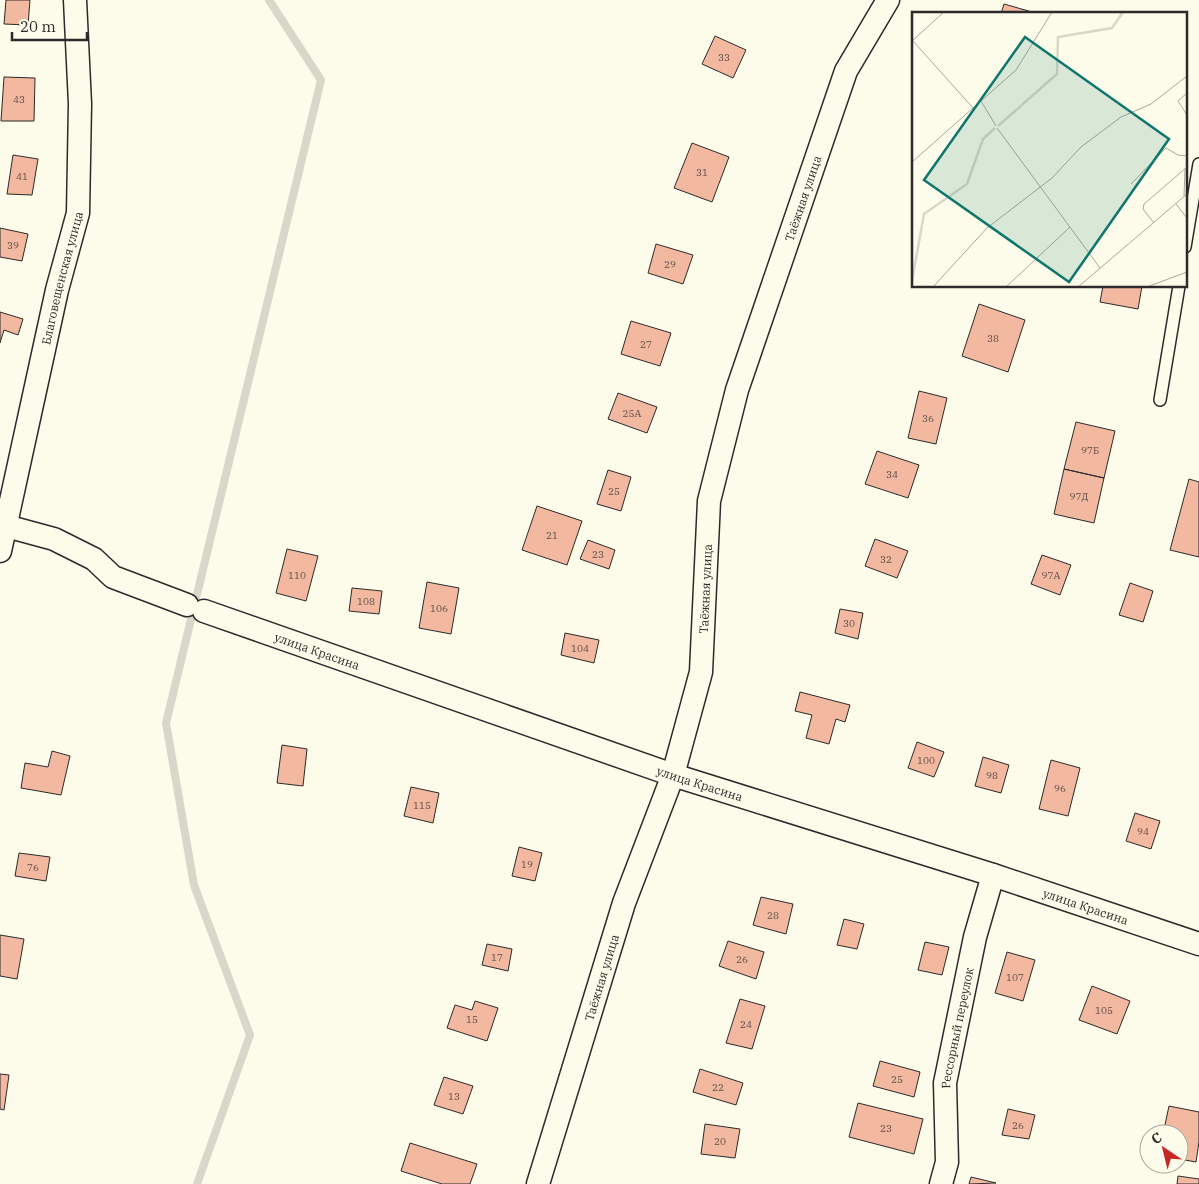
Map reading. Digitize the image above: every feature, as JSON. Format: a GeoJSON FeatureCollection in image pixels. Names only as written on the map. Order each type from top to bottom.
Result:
{"type":"FeatureCollection","features":[{"type":"Feature","properties":{"kind":"street","name":"Благовещенская улица"},"geometry":{"type":"LineString","coordinates":[[0,551],[57,290],[78,213],[80,104],[75,0]]}},
{"type":"Feature","properties":{"kind":"street","name":"Таёжная улица"},"geometry":{"type":"LineString","coordinates":[[538,1184],[624,903],[673,774],[701,672],[709,501],[737,390],[846,71],[888,0]]}},
{"type":"Feature","properties":{"kind":"street","name":"улица Красина"},"geometry":{"type":"LineString","coordinates":[[6,526],[54,539],[94,559],[113,577],[196,608],[673,774],[993,875],[1199,944]]}},
{"type":"Feature","properties":{"kind":"street","name":"Рессорный переулок"},"geometry":{"type":"LineString","coordinates":[[941,1184],[947,1162],[945,1083],[975,937],[993,875]]}},
{"type":"Feature","properties":{"kind":"lane"},"geometry":{"type":"LineString","coordinates":[[1186,241],[1199,164]]}},
{"type":"Feature","properties":{"kind":"lane"},"geometry":{"type":"LineString","coordinates":[[1160,400],[1179,288]]}},
{"type":"Feature","properties":{"kind":"building"},"geometry":{"type":"Polygon","coordinates":[[[6,0],[30,0],[28,25],[4,24],[6,0]]]}},
{"type":"Feature","properties":{"kind":"building"},"geometry":{"type":"Polygon","coordinates":[[[1004,4],[1032,12],[1002,12],[1004,4]]]}},
{"type":"Feature","properties":{"kind":"building"},"geometry":{"type":"Polygon","coordinates":[[[715,36],[746,50],[733,78],[702,64],[715,36]]]}},
{"type":"Feature","properties":{"kind":"building"},"geometry":{"type":"Polygon","coordinates":[[[4,77],[35,78],[34,121],[1,121],[4,77]]]}},
{"type":"Feature","properties":{"kind":"building"},"geometry":{"type":"Polygon","coordinates":[[[692,143],[729,157],[712,202],[674,188],[692,143]]]}},
{"type":"Feature","properties":{"kind":"building"},"geometry":{"type":"Polygon","coordinates":[[[13,155],[38,159],[32,195],[7,194],[13,155]]]}},
{"type":"Feature","properties":{"kind":"building"},"geometry":{"type":"Polygon","coordinates":[[[0,228],[28,234],[22,261],[0,257],[0,228]]]}},
{"type":"Feature","properties":{"kind":"building"},"geometry":{"type":"Polygon","coordinates":[[[656,244],[693,255],[683,284],[648,273],[656,244]]]}},
{"type":"Feature","properties":{"kind":"building"},"geometry":{"type":"Polygon","coordinates":[[[1103,288],[1142,288],[1138,309],[1100,302],[1103,288]]]}},
{"type":"Feature","properties":{"kind":"building"},"geometry":{"type":"Polygon","coordinates":[[[979,304],[1025,320],[1008,372],[962,356],[979,304]]]}},
{"type":"Feature","properties":{"kind":"building"},"geometry":{"type":"Polygon","coordinates":[[[0,312],[23,319],[18,335],[4,330],[0,343],[0,312]]]}},
{"type":"Feature","properties":{"kind":"building"},"geometry":{"type":"Polygon","coordinates":[[[631,321],[671,333],[660,366],[621,354],[631,321]]]}},
{"type":"Feature","properties":{"kind":"building"},"geometry":{"type":"Polygon","coordinates":[[[919,391],[947,398],[936,444],[908,438],[919,391]]]}},
{"type":"Feature","properties":{"kind":"building"},"geometry":{"type":"Polygon","coordinates":[[[618,393],[657,407],[647,433],[608,419],[618,393]]]}},
{"type":"Feature","properties":{"kind":"building"},"geometry":{"type":"Polygon","coordinates":[[[1076,422],[1115,431],[1104,478],[1064,469],[1076,422]]]}},
{"type":"Feature","properties":{"kind":"building"},"geometry":{"type":"Polygon","coordinates":[[[877,451],[919,465],[908,498],[865,484],[877,451]]]}},
{"type":"Feature","properties":{"kind":"building"},"geometry":{"type":"Polygon","coordinates":[[[1064,469],[1104,478],[1094,523],[1054,514],[1064,469]]]}},
{"type":"Feature","properties":{"kind":"building"},"geometry":{"type":"Polygon","coordinates":[[[608,470],[631,477],[621,511],[597,504],[608,470]]]}},
{"type":"Feature","properties":{"kind":"building"},"geometry":{"type":"Polygon","coordinates":[[[1189,479],[1199,482],[1199,557],[1170,550],[1189,479]]]}},
{"type":"Feature","properties":{"kind":"building"},"geometry":{"type":"Polygon","coordinates":[[[537,506],[582,521],[567,565],[522,550],[537,506]]]}},
{"type":"Feature","properties":{"kind":"building"},"geometry":{"type":"Polygon","coordinates":[[[875,539],[908,551],[897,578],[865,566],[875,539]]]}},
{"type":"Feature","properties":{"kind":"building"},"geometry":{"type":"Polygon","coordinates":[[[588,540],[615,550],[609,569],[580,559],[588,540]]]}},
{"type":"Feature","properties":{"kind":"building"},"geometry":{"type":"Polygon","coordinates":[[[287,549],[318,556],[306,601],[276,593],[287,549]]]}},
{"type":"Feature","properties":{"kind":"building"},"geometry":{"type":"Polygon","coordinates":[[[1042,555],[1071,565],[1060,595],[1031,584],[1042,555]]]}},
{"type":"Feature","properties":{"kind":"building"},"geometry":{"type":"Polygon","coordinates":[[[427,582],[459,588],[451,634],[419,628],[427,582]]]}},
{"type":"Feature","properties":{"kind":"building"},"geometry":{"type":"Polygon","coordinates":[[[1130,583],[1153,591],[1143,622],[1119,615],[1130,583]]]}},
{"type":"Feature","properties":{"kind":"building"},"geometry":{"type":"Polygon","coordinates":[[[352,588],[382,591],[379,614],[349,611],[352,588]]]}},
{"type":"Feature","properties":{"kind":"building"},"geometry":{"type":"Polygon","coordinates":[[[840,609],[863,613],[858,639],[835,633],[840,609]]]}},
{"type":"Feature","properties":{"kind":"building"},"geometry":{"type":"Polygon","coordinates":[[[565,633],[599,640],[594,663],[561,655],[565,633]]]}},
{"type":"Feature","properties":{"kind":"building"},"geometry":{"type":"Polygon","coordinates":[[[800,692],[850,705],[845,722],[836,719],[829,744],[806,738],[812,715],[795,711],[800,692]]]}},
{"type":"Feature","properties":{"kind":"building"},"geometry":{"type":"Polygon","coordinates":[[[917,742],[944,752],[934,777],[908,768],[917,742]]]}},
{"type":"Feature","properties":{"kind":"building"},"geometry":{"type":"Polygon","coordinates":[[[282,745],[307,749],[303,786],[277,783],[282,745]]]}},
{"type":"Feature","properties":{"kind":"building"},"geometry":{"type":"Polygon","coordinates":[[[52,751],[70,756],[61,795],[21,788],[25,763],[48,767],[52,751]]]}},
{"type":"Feature","properties":{"kind":"building"},"geometry":{"type":"Polygon","coordinates":[[[983,757],[1009,765],[1001,793],[975,786],[983,757]]]}},
{"type":"Feature","properties":{"kind":"building"},"geometry":{"type":"Polygon","coordinates":[[[1051,760],[1080,768],[1068,816],[1039,809],[1051,760]]]}},
{"type":"Feature","properties":{"kind":"building"},"geometry":{"type":"Polygon","coordinates":[[[411,787],[439,793],[433,823],[404,816],[411,787]]]}},
{"type":"Feature","properties":{"kind":"building"},"geometry":{"type":"Polygon","coordinates":[[[1135,813],[1160,821],[1151,849],[1126,841],[1135,813]]]}},
{"type":"Feature","properties":{"kind":"building"},"geometry":{"type":"Polygon","coordinates":[[[519,847],[542,853],[535,881],[512,876],[519,847]]]}},
{"type":"Feature","properties":{"kind":"building"},"geometry":{"type":"Polygon","coordinates":[[[19,853],[50,857],[46,881],[15,876],[19,853]]]}},
{"type":"Feature","properties":{"kind":"building"},"geometry":{"type":"Polygon","coordinates":[[[761,897],[793,904],[786,934],[753,925],[761,897]]]}},
{"type":"Feature","properties":{"kind":"building"},"geometry":{"type":"Polygon","coordinates":[[[844,919],[864,924],[857,949],[837,945],[844,919]]]}},
{"type":"Feature","properties":{"kind":"building"},"geometry":{"type":"Polygon","coordinates":[[[0,935],[24,939],[17,979],[0,976],[0,935]]]}},
{"type":"Feature","properties":{"kind":"building"},"geometry":{"type":"Polygon","coordinates":[[[728,941],[764,952],[756,979],[719,966],[728,941]]]}},
{"type":"Feature","properties":{"kind":"building"},"geometry":{"type":"Polygon","coordinates":[[[925,942],[949,947],[942,975],[918,970],[925,942]]]}},
{"type":"Feature","properties":{"kind":"building"},"geometry":{"type":"Polygon","coordinates":[[[487,944],[512,949],[508,971],[482,965],[487,944]]]}},
{"type":"Feature","properties":{"kind":"building"},"geometry":{"type":"Polygon","coordinates":[[[1007,952],[1035,960],[1023,1001],[995,993],[1007,952]]]}},
{"type":"Feature","properties":{"kind":"building"},"geometry":{"type":"Polygon","coordinates":[[[1092,986],[1130,1001],[1117,1034],[1079,1020],[1092,986]]]}},
{"type":"Feature","properties":{"kind":"building"},"geometry":{"type":"Polygon","coordinates":[[[740,999],[765,1006],[752,1049],[726,1043],[740,999]]]}},
{"type":"Feature","properties":{"kind":"building"},"geometry":{"type":"Polygon","coordinates":[[[475,1001],[498,1008],[487,1041],[447,1028],[455,1005],[472,1010],[475,1001]]]}},
{"type":"Feature","properties":{"kind":"building"},"geometry":{"type":"Polygon","coordinates":[[[880,1061],[920,1072],[914,1097],[873,1086],[880,1061]]]}},
{"type":"Feature","properties":{"kind":"building"},"geometry":{"type":"Polygon","coordinates":[[[700,1069],[743,1083],[736,1105],[693,1092],[700,1069]]]}},
{"type":"Feature","properties":{"kind":"building"},"geometry":{"type":"Polygon","coordinates":[[[0,1074],[9,1075],[4,1110],[0,1109],[0,1074]]]}},
{"type":"Feature","properties":{"kind":"building"},"geometry":{"type":"Polygon","coordinates":[[[444,1077],[473,1086],[463,1114],[434,1105],[444,1077]]]}},
{"type":"Feature","properties":{"kind":"building"},"geometry":{"type":"Polygon","coordinates":[[[858,1103],[923,1119],[914,1154],[849,1137],[858,1103]]]}},
{"type":"Feature","properties":{"kind":"building"},"geometry":{"type":"Polygon","coordinates":[[[1169,1106],[1199,1112],[1199,1142],[1196,1162],[1189,1161],[1189,1124],[1165,1124],[1169,1106]]]}},
{"type":"Feature","properties":{"kind":"building"},"geometry":{"type":"Polygon","coordinates":[[[1008,1109],[1035,1115],[1029,1139],[1002,1135],[1008,1109]]]}},
{"type":"Feature","properties":{"kind":"building"},"geometry":{"type":"Polygon","coordinates":[[[705,1124],[740,1129],[735,1158],[701,1154],[705,1124]]]}},
{"type":"Feature","properties":{"kind":"building"},"geometry":{"type":"Polygon","coordinates":[[[410,1143],[477,1164],[470,1184],[442,1184],[401,1171],[410,1143]]]}},
{"type":"Feature","properties":{"kind":"building"},"geometry":{"type":"Polygon","coordinates":[[[1178,1176],[1199,1179],[1199,1184],[1177,1184],[1178,1176]]]}},
{"type":"Feature","properties":{"kind":"building"},"geometry":{"type":"Polygon","coordinates":[[[971,1177],[996,1183],[969,1184],[971,1177]]]}},
{"type":"Feature","properties":{"kind":"waterway"},"geometry":{"type":"LineString","coordinates":[[197,1184],[250,1035],[194,885],[166,723],[321,80],[269,0]]}}]}
